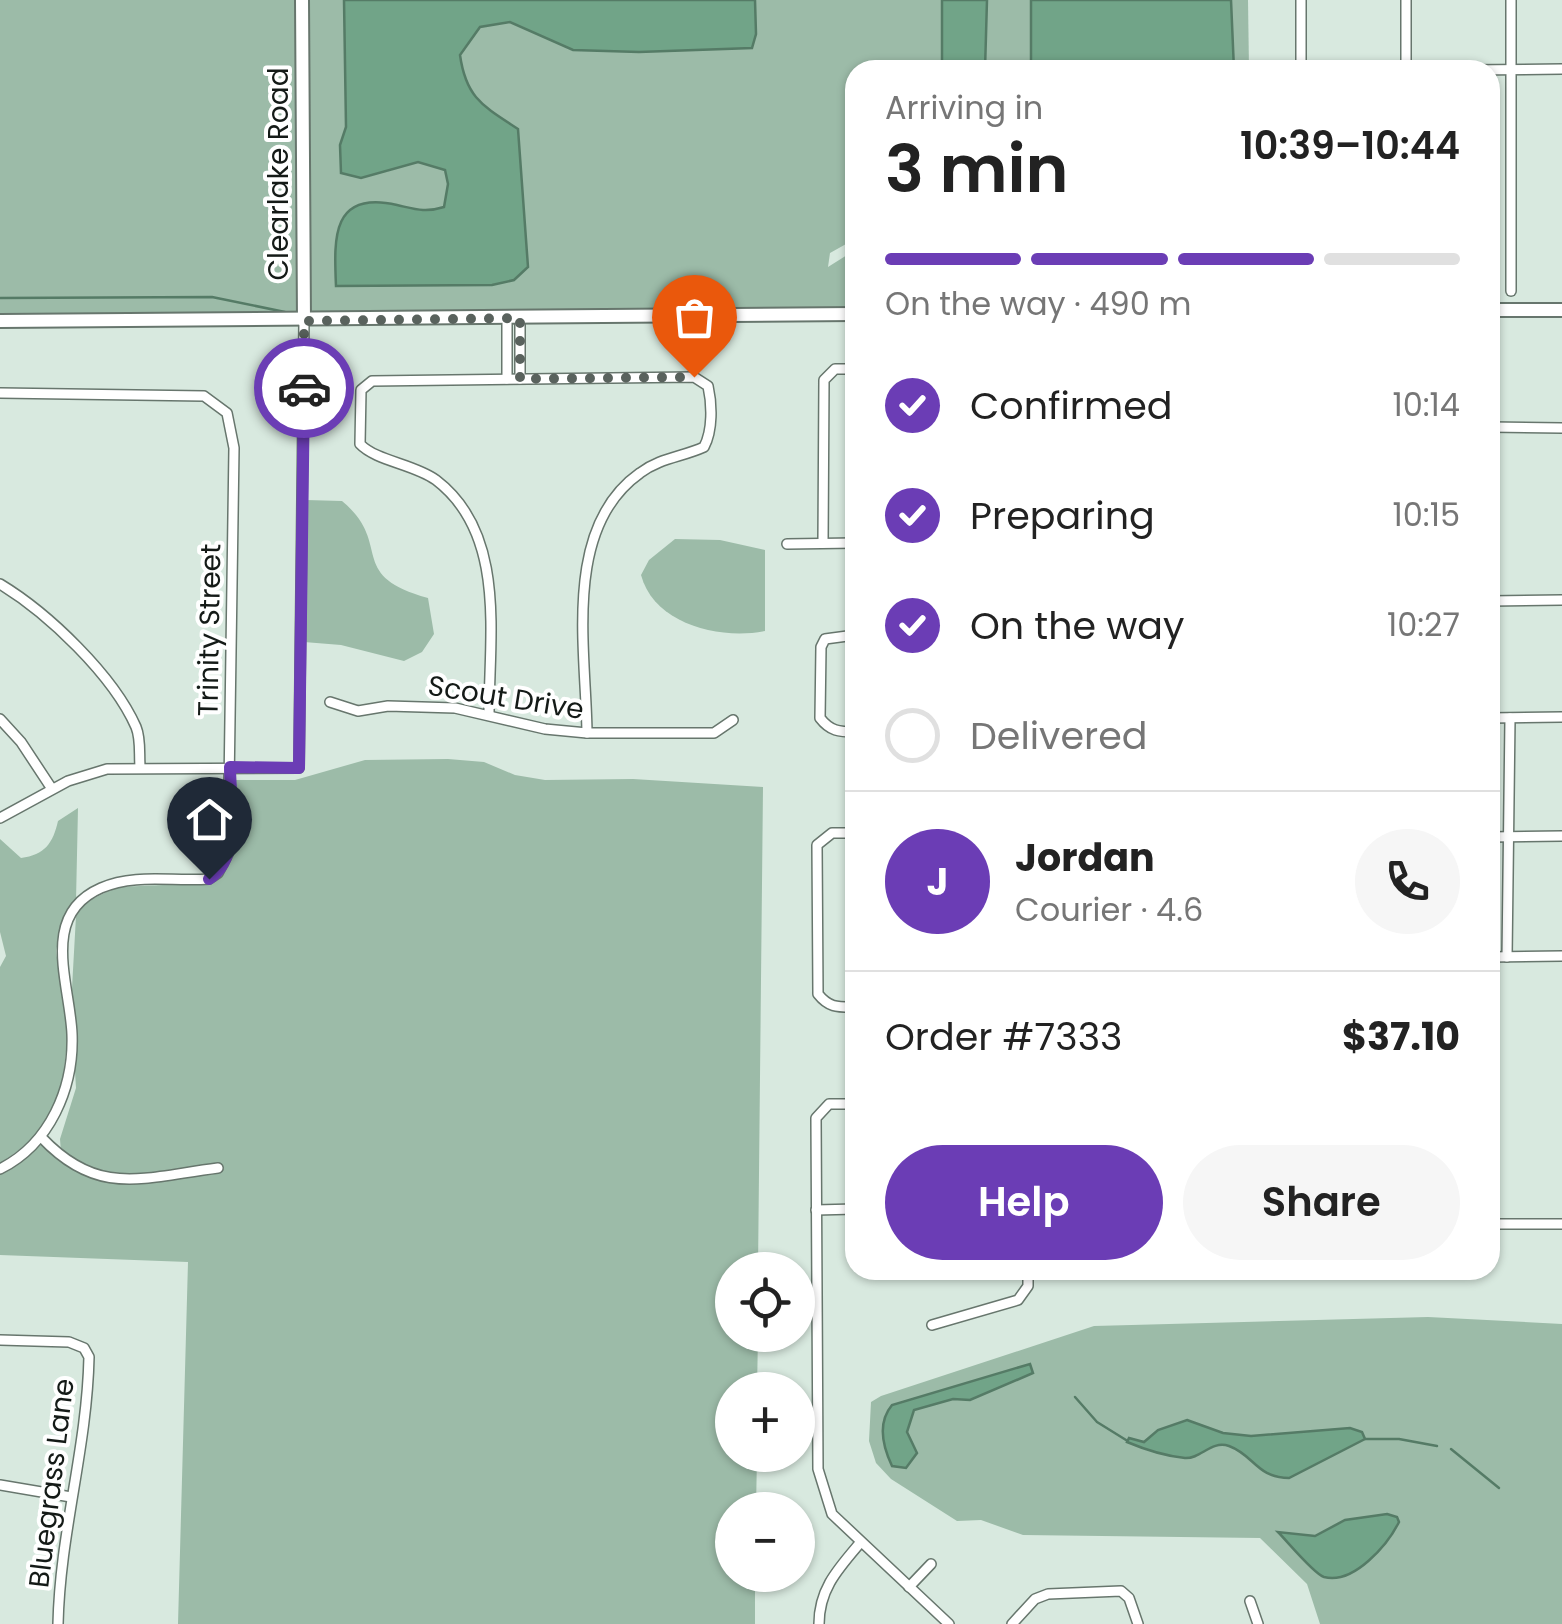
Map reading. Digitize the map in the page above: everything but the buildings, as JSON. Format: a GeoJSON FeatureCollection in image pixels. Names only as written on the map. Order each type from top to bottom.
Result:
{"type":"FeatureCollection","features":[{"type":"Feature","properties":{"kind":"street","name":"Clearlake Road"},"geometry":{"type":"LineString","coordinates":[[230,767],[299,768],[304,321],[302,0]]}},
{"type":"Feature","properties":{"kind":"street"},"geometry":{"type":"LineString","coordinates":[[1300,0],[1301,60]]}},
{"type":"Feature","properties":{"kind":"street"},"geometry":{"type":"LineString","coordinates":[[1406,0],[1406,60]]}},
{"type":"Feature","properties":{"kind":"street"},"geometry":{"type":"LineString","coordinates":[[1511,0],[1512,291]]}},
{"type":"Feature","properties":{"kind":"street"},"geometry":{"type":"LineString","coordinates":[[1500,70],[1562,69]]}},
{"type":"Feature","properties":{"kind":"street"},"geometry":{"type":"LineString","coordinates":[[1500,310],[1562,310]]}},
{"type":"Feature","properties":{"kind":"street"},"geometry":{"type":"LineString","coordinates":[[0,321],[845,314]]}},
{"type":"Feature","properties":{"kind":"street"},"geometry":{"type":"LineString","coordinates":[[507,379],[514,318]]}},
{"type":"Feature","properties":{"kind":"street"},"geometry":{"type":"LineString","coordinates":[[514,318],[520,379]]}},
{"type":"Feature","properties":{"kind":"street"},"geometry":{"type":"LineString","coordinates":[[823,543],[824,380],[829,372],[845,370]]}},
{"type":"Feature","properties":{"kind":"street"},"geometry":{"type":"LineString","coordinates":[[489,714],[488,580],[481,542],[455,498],[436,480],[414,466],[364,449],[358,436],[359,397],[365,384],[372,380],[694,377],[702,380],[710,392],[710,434],[704,446],[663,459],[622,486],[592,534],[585,578],[586,733]]}},
{"type":"Feature","properties":{"kind":"street","name":"Trinity Street"},"geometry":{"type":"LineString","coordinates":[[0,393],[204,396],[226,412],[234,448],[230,844],[218,873],[209,879],[116,882],[83,899],[72,914],[60,951],[72,1032],[66,1089],[42,1138],[0,1169]]}},
{"type":"Feature","properties":{"kind":"street"},"geometry":{"type":"LineString","coordinates":[[1500,428],[1562,428]]}},
{"type":"Feature","properties":{"kind":"street"},"geometry":{"type":"LineString","coordinates":[[787,544],[845,543]]}},
{"type":"Feature","properties":{"kind":"street"},"geometry":{"type":"LineString","coordinates":[[0,584],[46,619],[96,670],[136,727],[140,766]]}},
{"type":"Feature","properties":{"kind":"street"},"geometry":{"type":"LineString","coordinates":[[1500,601],[1562,600]]}},
{"type":"Feature","properties":{"kind":"street"},"geometry":{"type":"LineString","coordinates":[[845,636],[825,639],[821,648],[820,718],[826,727],[845,732]]}},
{"type":"Feature","properties":{"kind":"street","name":"Scout Drive"},"geometry":{"type":"LineString","coordinates":[[330,702],[358,711],[422,706],[489,714],[545,729],[586,733],[714,733],[733,720]]}},
{"type":"Feature","properties":{"kind":"street"},"geometry":{"type":"LineString","coordinates":[[1500,718],[1562,717]]}},
{"type":"Feature","properties":{"kind":"street"},"geometry":{"type":"LineString","coordinates":[[1507,957],[1510,718]]}},
{"type":"Feature","properties":{"kind":"street"},"geometry":{"type":"LineString","coordinates":[[0,719],[22,742],[52,789]]}},
{"type":"Feature","properties":{"kind":"street"},"geometry":{"type":"LineString","coordinates":[[0,818],[84,774],[140,766],[230,767]]}},
{"type":"Feature","properties":{"kind":"street"},"geometry":{"type":"LineString","coordinates":[[845,833],[832,833],[817,845],[818,994],[825,1004],[845,1008]]}},
{"type":"Feature","properties":{"kind":"street"},"geometry":{"type":"LineString","coordinates":[[1500,836],[1562,836]]}},
{"type":"Feature","properties":{"kind":"street"},"geometry":{"type":"LineString","coordinates":[[1500,957],[1562,956]]}},
{"type":"Feature","properties":{"kind":"street"},"geometry":{"type":"LineString","coordinates":[[845,1104],[829,1104],[816,1118],[818,1469],[832,1514],[949,1624]]}},
{"type":"Feature","properties":{"kind":"street"},"geometry":{"type":"LineString","coordinates":[[42,1138],[77,1169],[116,1180],[218,1168]]}},
{"type":"Feature","properties":{"kind":"street"},"geometry":{"type":"LineString","coordinates":[[816,1210],[845,1210]]}},
{"type":"Feature","properties":{"kind":"street"},"geometry":{"type":"LineString","coordinates":[[1500,1224],[1562,1224]]}},
{"type":"Feature","properties":{"kind":"street"},"geometry":{"type":"LineString","coordinates":[[932,1325],[1018,1300],[1028,1280]]}},
{"type":"Feature","properties":{"kind":"street","name":"Bluegrass Lane"},"geometry":{"type":"LineString","coordinates":[[0,1340],[69,1342],[84,1348],[89,1357],[87,1413],[61,1548],[58,1624]]}},
{"type":"Feature","properties":{"kind":"street"},"geometry":{"type":"LineString","coordinates":[[0,1485],[71,1498]]}},
{"type":"Feature","properties":{"kind":"street"},"geometry":{"type":"LineString","coordinates":[[819,1624],[819,1608],[829,1580],[860,1543]]}},
{"type":"Feature","properties":{"kind":"street"},"geometry":{"type":"LineString","coordinates":[[909,1587],[930,1564]]}},
{"type":"Feature","properties":{"kind":"street"},"geometry":{"type":"LineString","coordinates":[[1012,1624],[1034,1599],[1048,1594],[1121,1591],[1130,1598],[1138,1624]]}},
{"type":"Feature","properties":{"kind":"street"},"geometry":{"type":"LineString","coordinates":[[1250,1601],[1258,1624]]}},
{"type":"Feature","properties":{"kind":"shaded area"},"geometry":{"type":"Polygon","coordinates":[[[0,0],[298,0],[300,316],[0,316],[0,0]]]}},
{"type":"Feature","properties":{"kind":"shaded area"},"geometry":{"type":"Polygon","coordinates":[[[306,0],[344,0],[346,127],[340,145],[385,172],[418,162],[445,170],[448,184],[444,207],[427,212],[391,203],[336,286],[492,285],[528,267],[518,129],[478,100],[467,81],[460,55],[480,27],[510,22],[573,50],[752,48],[755,0],[942,0],[942,60],[845,60],[845,245],[830,253],[828,267],[845,256],[845,309],[308,316],[306,0]]]}},
{"type":"Feature","properties":{"kind":"shaded area"},"geometry":{"type":"Polygon","coordinates":[[[344,0],[755,0],[756,34],[752,48],[639,52],[573,50],[510,22],[480,27],[460,55],[463,70],[478,100],[518,129],[528,267],[514,280],[492,285],[336,286],[337,236],[348,212],[375,202],[420,210],[444,207],[448,184],[445,170],[418,162],[361,178],[341,173],[340,145],[346,127],[344,0]]]}},
{"type":"Feature","properties":{"kind":"shaded area"},"geometry":{"type":"Polygon","coordinates":[[[942,0],[987,0],[985,60],[942,60],[942,0]]]}},
{"type":"Feature","properties":{"kind":"shaded area"},"geometry":{"type":"Polygon","coordinates":[[[987,0],[1031,0],[1031,60],[985,60],[987,0]]]}},
{"type":"Feature","properties":{"kind":"shaded area"},"geometry":{"type":"Polygon","coordinates":[[[1031,0],[1231,0],[1234,60],[1031,60],[1031,0]]]}},
{"type":"Feature","properties":{"kind":"shaded area"},"geometry":{"type":"Polygon","coordinates":[[[1231,0],[1248,0],[1249,60],[1234,60],[1231,0]]]}},
{"type":"Feature","properties":{"kind":"shaded area"},"geometry":{"type":"Polygon","coordinates":[[[306,500],[342,501],[366,531],[378,569],[403,589],[428,598],[434,634],[422,652],[404,661],[341,645],[304,642],[306,500]]]}},
{"type":"Feature","properties":{"kind":"shaded area"},"geometry":{"type":"Polygon","coordinates":[[[675,539],[720,540],[765,550],[765,631],[709,630],[674,617],[659,606],[641,575],[649,560],[675,539]]]}},
{"type":"Feature","properties":{"kind":"shaded area"},"geometry":{"type":"Polygon","coordinates":[[[365,760],[484,762],[515,775],[545,780],[633,779],[763,787],[758,1252],[715,1252],[715,1352],[758,1352],[757,1372],[715,1372],[715,1472],[757,1472],[756,1492],[715,1492],[715,1592],[755,1592],[755,1624],[178,1624],[188,1262],[0,1255],[0,1174],[42,1144],[83,1174],[104,1180],[148,1182],[222,1172],[221,1163],[118,1173],[79,1163],[61,1152],[60,1139],[76,1088],[71,1006],[76,916],[86,902],[117,887],[209,883],[220,874],[228,863],[235,837],[234,780],[295,780],[365,760]]]}},
{"type":"Feature","properties":{"kind":"shaded area"},"geometry":{"type":"Polygon","coordinates":[[[78,808],[76,901],[61,929],[56,951],[68,1033],[62,1087],[39,1135],[0,1164],[0,967],[6,956],[0,932],[0,839],[21,858],[36,854],[50,842],[58,821],[78,808]]]}},
{"type":"Feature","properties":{"kind":"shaded area"},"geometry":{"type":"Polygon","coordinates":[[[1428,1317],[1562,1324],[1562,1624],[1320,1624],[1307,1584],[1260,1538],[1023,1535],[981,1520],[957,1521],[891,1479],[876,1463],[869,1441],[871,1402],[881,1396],[1094,1326],[1428,1317]]]}},
{"type":"Feature","properties":{"kind":"shaded area"},"geometry":{"type":"Polygon","coordinates":[[[1030,1364],[1033,1373],[970,1400],[953,1399],[914,1410],[907,1432],[917,1453],[906,1468],[892,1466],[883,1435],[884,1419],[892,1405],[1030,1364]]]}},
{"type":"Feature","properties":{"kind":"shaded area"},"geometry":{"type":"Polygon","coordinates":[[[1187,1420],[1223,1433],[1251,1436],[1350,1428],[1362,1432],[1365,1439],[1289,1478],[1270,1474],[1229,1446],[1217,1445],[1185,1458],[1127,1442],[1129,1438],[1144,1442],[1158,1430],[1187,1420]]]}},
{"type":"Feature","properties":{"kind":"shaded area"},"geometry":{"type":"Polygon","coordinates":[[[1387,1514],[1397,1517],[1399,1522],[1387,1541],[1358,1569],[1335,1578],[1320,1575],[1278,1532],[1315,1536],[1345,1520],[1387,1514]]]}},
{"type":"Feature","properties":{"kind":"waterway"},"geometry":{"type":"LineString","coordinates":[[0,298],[212,297],[285,312]]}},
{"type":"Feature","properties":{"kind":"waterway"},"geometry":{"type":"LineString","coordinates":[[1075,1397],[1097,1422],[1126,1440]]}},
{"type":"Feature","properties":{"kind":"waterway"},"geometry":{"type":"LineString","coordinates":[[1365,1439],[1399,1439],[1437,1446]]}},
{"type":"Feature","properties":{"kind":"waterway"},"geometry":{"type":"LineString","coordinates":[[1451,1449],[1499,1488]]}},
{"type":"Feature","properties":{"kind":"way so far"},"geometry":{"type":"LineString","coordinates":[[304,388],[304,321],[520,318],[520,379],[694,377]]}},
{"type":"Feature","properties":{"kind":"route"},"geometry":{"type":"LineString","coordinates":[[209,879],[224,864],[230,844],[230,767],[299,768],[304,388]]}}]}
